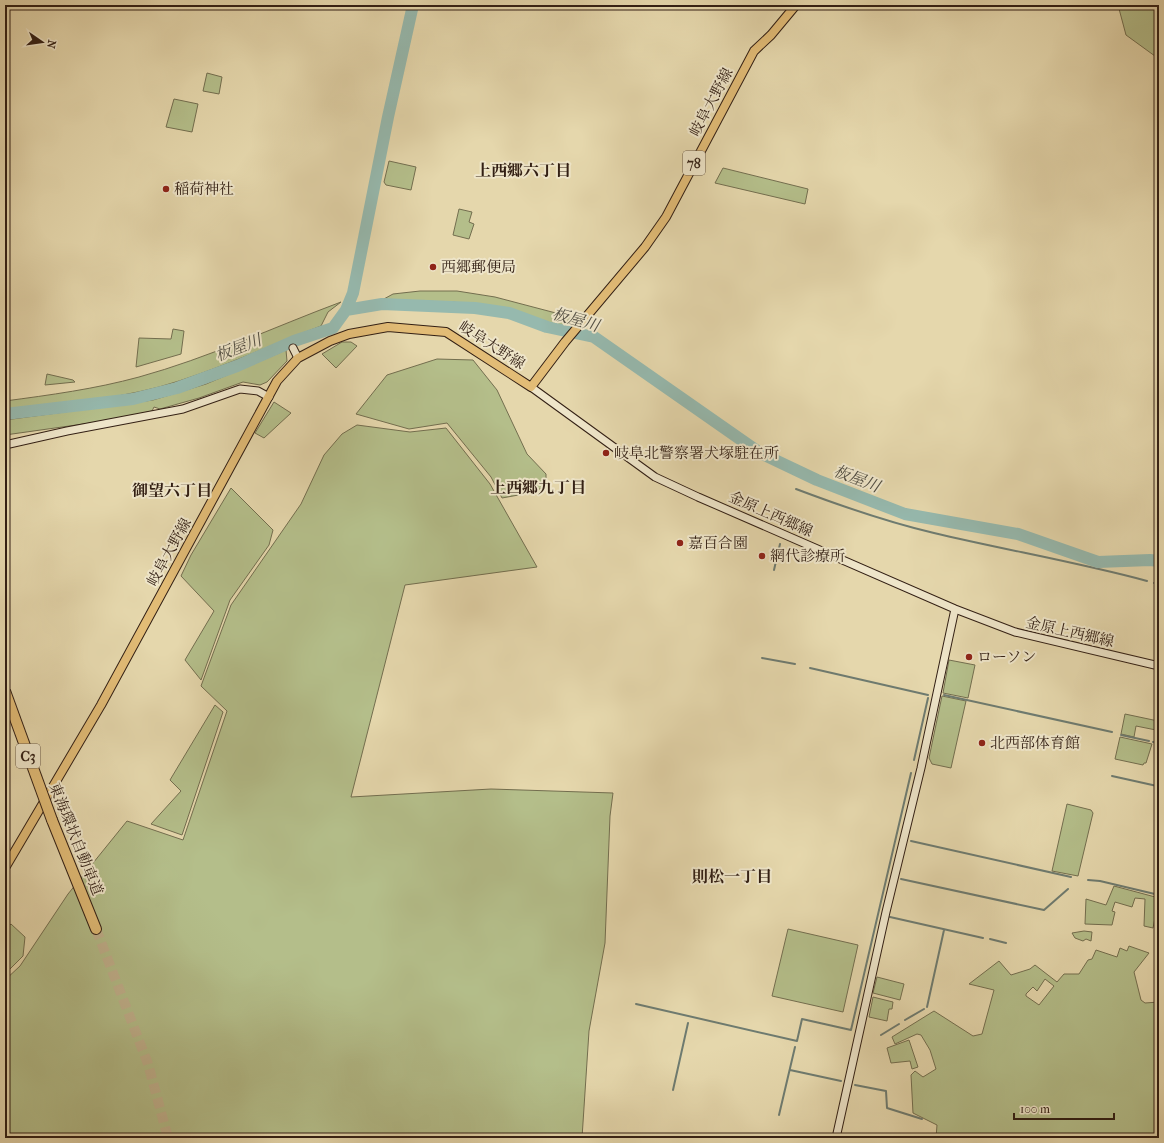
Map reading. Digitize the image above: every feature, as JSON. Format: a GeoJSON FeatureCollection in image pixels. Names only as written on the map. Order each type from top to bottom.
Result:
{"type":"FeatureCollection","features":[{"type":"Feature","properties":{"kind":"highway","name":"東海環状自動車道"},"geometry":{"type":"LineString","coordinates":[[5,691],[52,820],[96,929]]}},
{"type":"Feature","properties":{"kind":"main road","name":"岐阜大野線"},"geometry":{"type":"LineString","coordinates":[[5,868],[101,705],[277,381],[298,358],[330,341],[348,334],[370,330],[388,327],[446,332],[531,387],[565,342],[645,247],[666,217],[754,51],[771,35],[796,5]]}},
{"type":"Feature","properties":{"kind":"street"},"geometry":{"type":"LineString","coordinates":[[293,348],[298,358]]}},
{"type":"Feature","properties":{"kind":"street","name":"金原上西郷線"},"geometry":{"type":"LineString","coordinates":[[531,387],[655,477],[955,609],[1015,632],[1159,666]]}},
{"type":"Feature","properties":{"kind":"street"},"geometry":{"type":"LineString","coordinates":[[5,445],[67,430],[183,409],[240,389],[258,391],[269,397]]}},
{"type":"Feature","properties":{"kind":"street"},"geometry":{"type":"LineString","coordinates":[[836,1138],[888,904],[921,768],[955,609]]}},
{"type":"Feature","properties":{"kind":"green space"},"geometry":{"type":"Polygon","coordinates":[[[1118,5],[1159,5],[1159,59],[1126,35],[1118,5]]]}},
{"type":"Feature","properties":{"kind":"green space"},"geometry":{"type":"Polygon","coordinates":[[[207,73],[222,77],[219,94],[203,91],[207,73]]]}},
{"type":"Feature","properties":{"kind":"green space"},"geometry":{"type":"Polygon","coordinates":[[[174,99],[198,104],[192,132],[166,127],[174,99]]]}},
{"type":"Feature","properties":{"kind":"green space"},"geometry":{"type":"Polygon","coordinates":[[[389,161],[416,167],[411,190],[386,185],[384,182],[389,161]]]}},
{"type":"Feature","properties":{"kind":"green space"},"geometry":{"type":"Polygon","coordinates":[[[723,168],[808,189],[805,204],[715,183],[723,168]]]}},
{"type":"Feature","properties":{"kind":"green space"},"geometry":{"type":"Polygon","coordinates":[[[459,209],[472,212],[469,222],[474,224],[469,239],[453,235],[459,209]]]}},
{"type":"Feature","properties":{"kind":"green space"},"geometry":{"type":"Polygon","coordinates":[[[420,291],[457,291],[495,297],[571,317],[559,329],[522,314],[490,306],[452,302],[382,300],[393,294],[420,291]]]}},
{"type":"Feature","properties":{"kind":"green space"},"geometry":{"type":"Polygon","coordinates":[[[341,302],[328,312],[321,326],[179,381],[140,392],[102,399],[5,411],[5,401],[56,394],[122,381],[190,361],[341,302]]]}},
{"type":"Feature","properties":{"kind":"green space"},"geometry":{"type":"Polygon","coordinates":[[[173,329],[184,331],[181,354],[136,367],[139,338],[171,339],[173,329]]]}},
{"type":"Feature","properties":{"kind":"green space"},"geometry":{"type":"Polygon","coordinates":[[[342,342],[351,342],[357,346],[336,368],[322,354],[342,342]]]}},
{"type":"Feature","properties":{"kind":"green space"},"geometry":{"type":"Polygon","coordinates":[[[286,350],[287,361],[267,382],[260,385],[243,382],[199,398],[160,409],[154,407],[152,411],[112,420],[5,435],[5,420],[153,400],[206,384],[286,350]]]}},
{"type":"Feature","properties":{"kind":"green space"},"geometry":{"type":"Polygon","coordinates":[[[437,359],[473,360],[497,390],[527,454],[546,474],[546,487],[524,494],[502,498],[491,477],[447,423],[409,429],[356,414],[387,375],[437,359]]]}},
{"type":"Feature","properties":{"kind":"green space"},"geometry":{"type":"Polygon","coordinates":[[[47,374],[73,380],[75,382],[45,385],[47,374]]]}},
{"type":"Feature","properties":{"kind":"green space"},"geometry":{"type":"Polygon","coordinates":[[[274,402],[291,413],[264,438],[255,433],[274,402]]]}},
{"type":"Feature","properties":{"kind":"green space"},"geometry":{"type":"Polygon","coordinates":[[[357,425],[410,432],[446,428],[490,484],[537,567],[405,585],[351,797],[491,789],[613,793],[610,816],[605,943],[589,1031],[582,1138],[20,1138],[5,1131],[5,980],[20,966],[68,894],[127,821],[183,840],[227,711],[201,686],[231,605],[301,504],[324,455],[342,434],[357,425]]]}},
{"type":"Feature","properties":{"kind":"green space"},"geometry":{"type":"Polygon","coordinates":[[[231,488],[273,530],[269,545],[230,600],[201,680],[185,660],[214,611],[181,576],[191,555],[231,488]]]}},
{"type":"Feature","properties":{"kind":"green space"},"geometry":{"type":"Polygon","coordinates":[[[949,660],[975,665],[968,698],[943,693],[949,660]]]}},
{"type":"Feature","properties":{"kind":"green space"},"geometry":{"type":"Polygon","coordinates":[[[942,696],[966,701],[951,768],[932,764],[929,758],[942,696]]]}},
{"type":"Feature","properties":{"kind":"green space"},"geometry":{"type":"Polygon","coordinates":[[[215,705],[223,712],[182,835],[151,824],[181,791],[170,780],[215,705]]]}},
{"type":"Feature","properties":{"kind":"green space"},"geometry":{"type":"Polygon","coordinates":[[[1125,714],[1158,721],[1156,730],[1136,726],[1134,737],[1121,734],[1125,714]]]}},
{"type":"Feature","properties":{"kind":"green space"},"geometry":{"type":"Polygon","coordinates":[[[1120,737],[1152,744],[1146,763],[1143,765],[1115,759],[1120,737]]]}},
{"type":"Feature","properties":{"kind":"green space"},"geometry":{"type":"Polygon","coordinates":[[[1067,804],[1091,810],[1093,813],[1078,876],[1052,871],[1067,804]]]}},
{"type":"Feature","properties":{"kind":"green space"},"geometry":{"type":"Polygon","coordinates":[[[1114,886],[1159,898],[1153,928],[1144,926],[1145,899],[1135,898],[1132,907],[1115,902],[1112,911],[1115,912],[1112,925],[1085,924],[1086,899],[1106,905],[1114,886]]]}},
{"type":"Feature","properties":{"kind":"green space"},"geometry":{"type":"Polygon","coordinates":[[[11,924],[25,937],[23,956],[5,974],[5,930],[11,924]]]}},
{"type":"Feature","properties":{"kind":"green space"},"geometry":{"type":"Polygon","coordinates":[[[788,929],[858,945],[843,1012],[772,996],[788,929]]]}},
{"type":"Feature","properties":{"kind":"green space"},"geometry":{"type":"Polygon","coordinates":[[[1084,931],[1092,932],[1091,941],[1086,939],[1083,941],[1075,938],[1072,933],[1084,931]]]}},
{"type":"Feature","properties":{"kind":"green space"},"geometry":{"type":"Polygon","coordinates":[[[1129,946],[1149,953],[1134,972],[1141,1000],[1145,1003],[1159,1002],[1159,1138],[936,1138],[937,1125],[913,1113],[911,1075],[915,1071],[923,1077],[936,1069],[930,1050],[921,1035],[917,1034],[895,1044],[892,1037],[934,1011],[973,1036],[982,1034],[994,990],[969,984],[999,961],[1011,975],[1030,969],[1035,965],[1057,982],[1064,974],[1079,974],[1088,960],[1092,959],[1096,950],[1117,957],[1120,948],[1127,951],[1129,946]],[[1045,979],[1037,991],[1033,987],[1026,994],[1026,996],[1039,1005],[1054,986],[1045,979]]]}},
{"type":"Feature","properties":{"kind":"green space"},"geometry":{"type":"Polygon","coordinates":[[[877,977],[904,984],[900,1000],[873,993],[877,977]]]}},
{"type":"Feature","properties":{"kind":"green space"},"geometry":{"type":"Polygon","coordinates":[[[873,997],[893,1002],[892,1009],[889,1009],[887,1021],[869,1017],[873,997]]]}},
{"type":"Feature","properties":{"kind":"green space"},"geometry":{"type":"Polygon","coordinates":[[[909,1040],[918,1067],[912,1069],[910,1061],[891,1063],[887,1048],[909,1040]]]}},
{"type":"Feature","properties":{"kind":"waterway","name":"板屋川"},"geometry":{"type":"LineString","coordinates":[[5,414],[133,399],[177,388],[237,366],[294,341],[333,328],[346,310],[353,293],[388,117],[413,5]]}},
{"type":"Feature","properties":{"kind":"waterway","name":"板屋川"},"geometry":{"type":"LineString","coordinates":[[346,310],[382,304],[475,308],[509,313],[547,327],[594,337],[760,453],[817,480],[905,514],[1018,534],[1098,562],[1159,561]]}},
{"type":"Feature","properties":{"kind":"waterway"},"geometry":{"type":"LineString","coordinates":[[796,489],[830,502],[916,529],[1147,581]]}},
{"type":"Feature","properties":{"kind":"waterway"},"geometry":{"type":"LineString","coordinates":[[774,570],[780,544]]}},
{"type":"Feature","properties":{"kind":"waterway"},"geometry":{"type":"LineString","coordinates":[[1154,583],[1159,584]]}},
{"type":"Feature","properties":{"kind":"waterway"},"geometry":{"type":"LineString","coordinates":[[762,658],[795,664]]}},
{"type":"Feature","properties":{"kind":"waterway"},"geometry":{"type":"LineString","coordinates":[[810,668],[928,695]]}},
{"type":"Feature","properties":{"kind":"waterway"},"geometry":{"type":"LineString","coordinates":[[944,695],[1112,732]]}},
{"type":"Feature","properties":{"kind":"waterway"},"geometry":{"type":"LineString","coordinates":[[914,760],[928,698]]}},
{"type":"Feature","properties":{"kind":"waterway"},"geometry":{"type":"LineString","coordinates":[[1121,735],[1149,741]]}},
{"type":"Feature","properties":{"kind":"waterway"},"geometry":{"type":"LineString","coordinates":[[1153,742],[1159,743]]}},
{"type":"Feature","properties":{"kind":"waterway"},"geometry":{"type":"LineString","coordinates":[[636,1004],[797,1041],[802,1019],[851,1030],[911,773]]}},
{"type":"Feature","properties":{"kind":"waterway"},"geometry":{"type":"LineString","coordinates":[[1112,776],[1157,786],[1159,779]]}},
{"type":"Feature","properties":{"kind":"waterway"},"geometry":{"type":"LineString","coordinates":[[911,841],[1071,877]]}},
{"type":"Feature","properties":{"kind":"waterway"},"geometry":{"type":"LineString","coordinates":[[901,879],[1044,910],[1068,889]]}},
{"type":"Feature","properties":{"kind":"waterway"},"geometry":{"type":"LineString","coordinates":[[1088,880],[1100,881],[1159,895]]}},
{"type":"Feature","properties":{"kind":"waterway"},"geometry":{"type":"LineString","coordinates":[[890,917],[983,938]]}},
{"type":"Feature","properties":{"kind":"waterway"},"geometry":{"type":"LineString","coordinates":[[927,1007],[944,930]]}},
{"type":"Feature","properties":{"kind":"waterway"},"geometry":{"type":"LineString","coordinates":[[990,939],[1006,943]]}},
{"type":"Feature","properties":{"kind":"waterway"},"geometry":{"type":"LineString","coordinates":[[905,1020],[924,1009]]}},
{"type":"Feature","properties":{"kind":"waterway"},"geometry":{"type":"LineString","coordinates":[[673,1090],[688,1023]]}},
{"type":"Feature","properties":{"kind":"waterway"},"geometry":{"type":"LineString","coordinates":[[881,1035],[899,1024]]}},
{"type":"Feature","properties":{"kind":"waterway"},"geometry":{"type":"LineString","coordinates":[[779,1115],[795,1047]]}},
{"type":"Feature","properties":{"kind":"waterway"},"geometry":{"type":"LineString","coordinates":[[790,1070],[841,1081]]}},
{"type":"Feature","properties":{"kind":"waterway"},"geometry":{"type":"LineString","coordinates":[[855,1085],[886,1091],[887,1108],[922,1119]]}},
{"type":"Feature","properties":{"kind":"tunnel"},"geometry":{"type":"LineString","coordinates":[[96,929],[148,1064],[168,1138]]}},
{"type":"Feature","properties":{"kind":"place","name":"稲荷神社"},"geometry":{"type":"Point","coordinates":[166,189]}},
{"type":"Feature","properties":{"kind":"place","name":"西郷郵便局"},"geometry":{"type":"Point","coordinates":[433,267]}},
{"type":"Feature","properties":{"kind":"place","name":"岐阜北警察署犬塚駐在所"},"geometry":{"type":"Point","coordinates":[606,453]}},
{"type":"Feature","properties":{"kind":"place","name":"嘉百合園"},"geometry":{"type":"Point","coordinates":[680,543]}},
{"type":"Feature","properties":{"kind":"place","name":"網代診療所"},"geometry":{"type":"Point","coordinates":[762,556]}},
{"type":"Feature","properties":{"kind":"place","name":"ローソン"},"geometry":{"type":"Point","coordinates":[969,657]}},
{"type":"Feature","properties":{"kind":"place","name":"北西部体育館"},"geometry":{"type":"Point","coordinates":[982,743]}},
{"type":"Feature","properties":{"kind":"district","name":"上西郷六丁目"},"geometry":{"type":"Point","coordinates":[523,170]}},
{"type":"Feature","properties":{"kind":"district","name":"上西郷九丁目"},"geometry":{"type":"Point","coordinates":[538,487]}},
{"type":"Feature","properties":{"kind":"district","name":"御望六丁目"},"geometry":{"type":"Point","coordinates":[172,490]}},
{"type":"Feature","properties":{"kind":"district","name":"則松一丁目"},"geometry":{"type":"Point","coordinates":[732,876]}}]}
